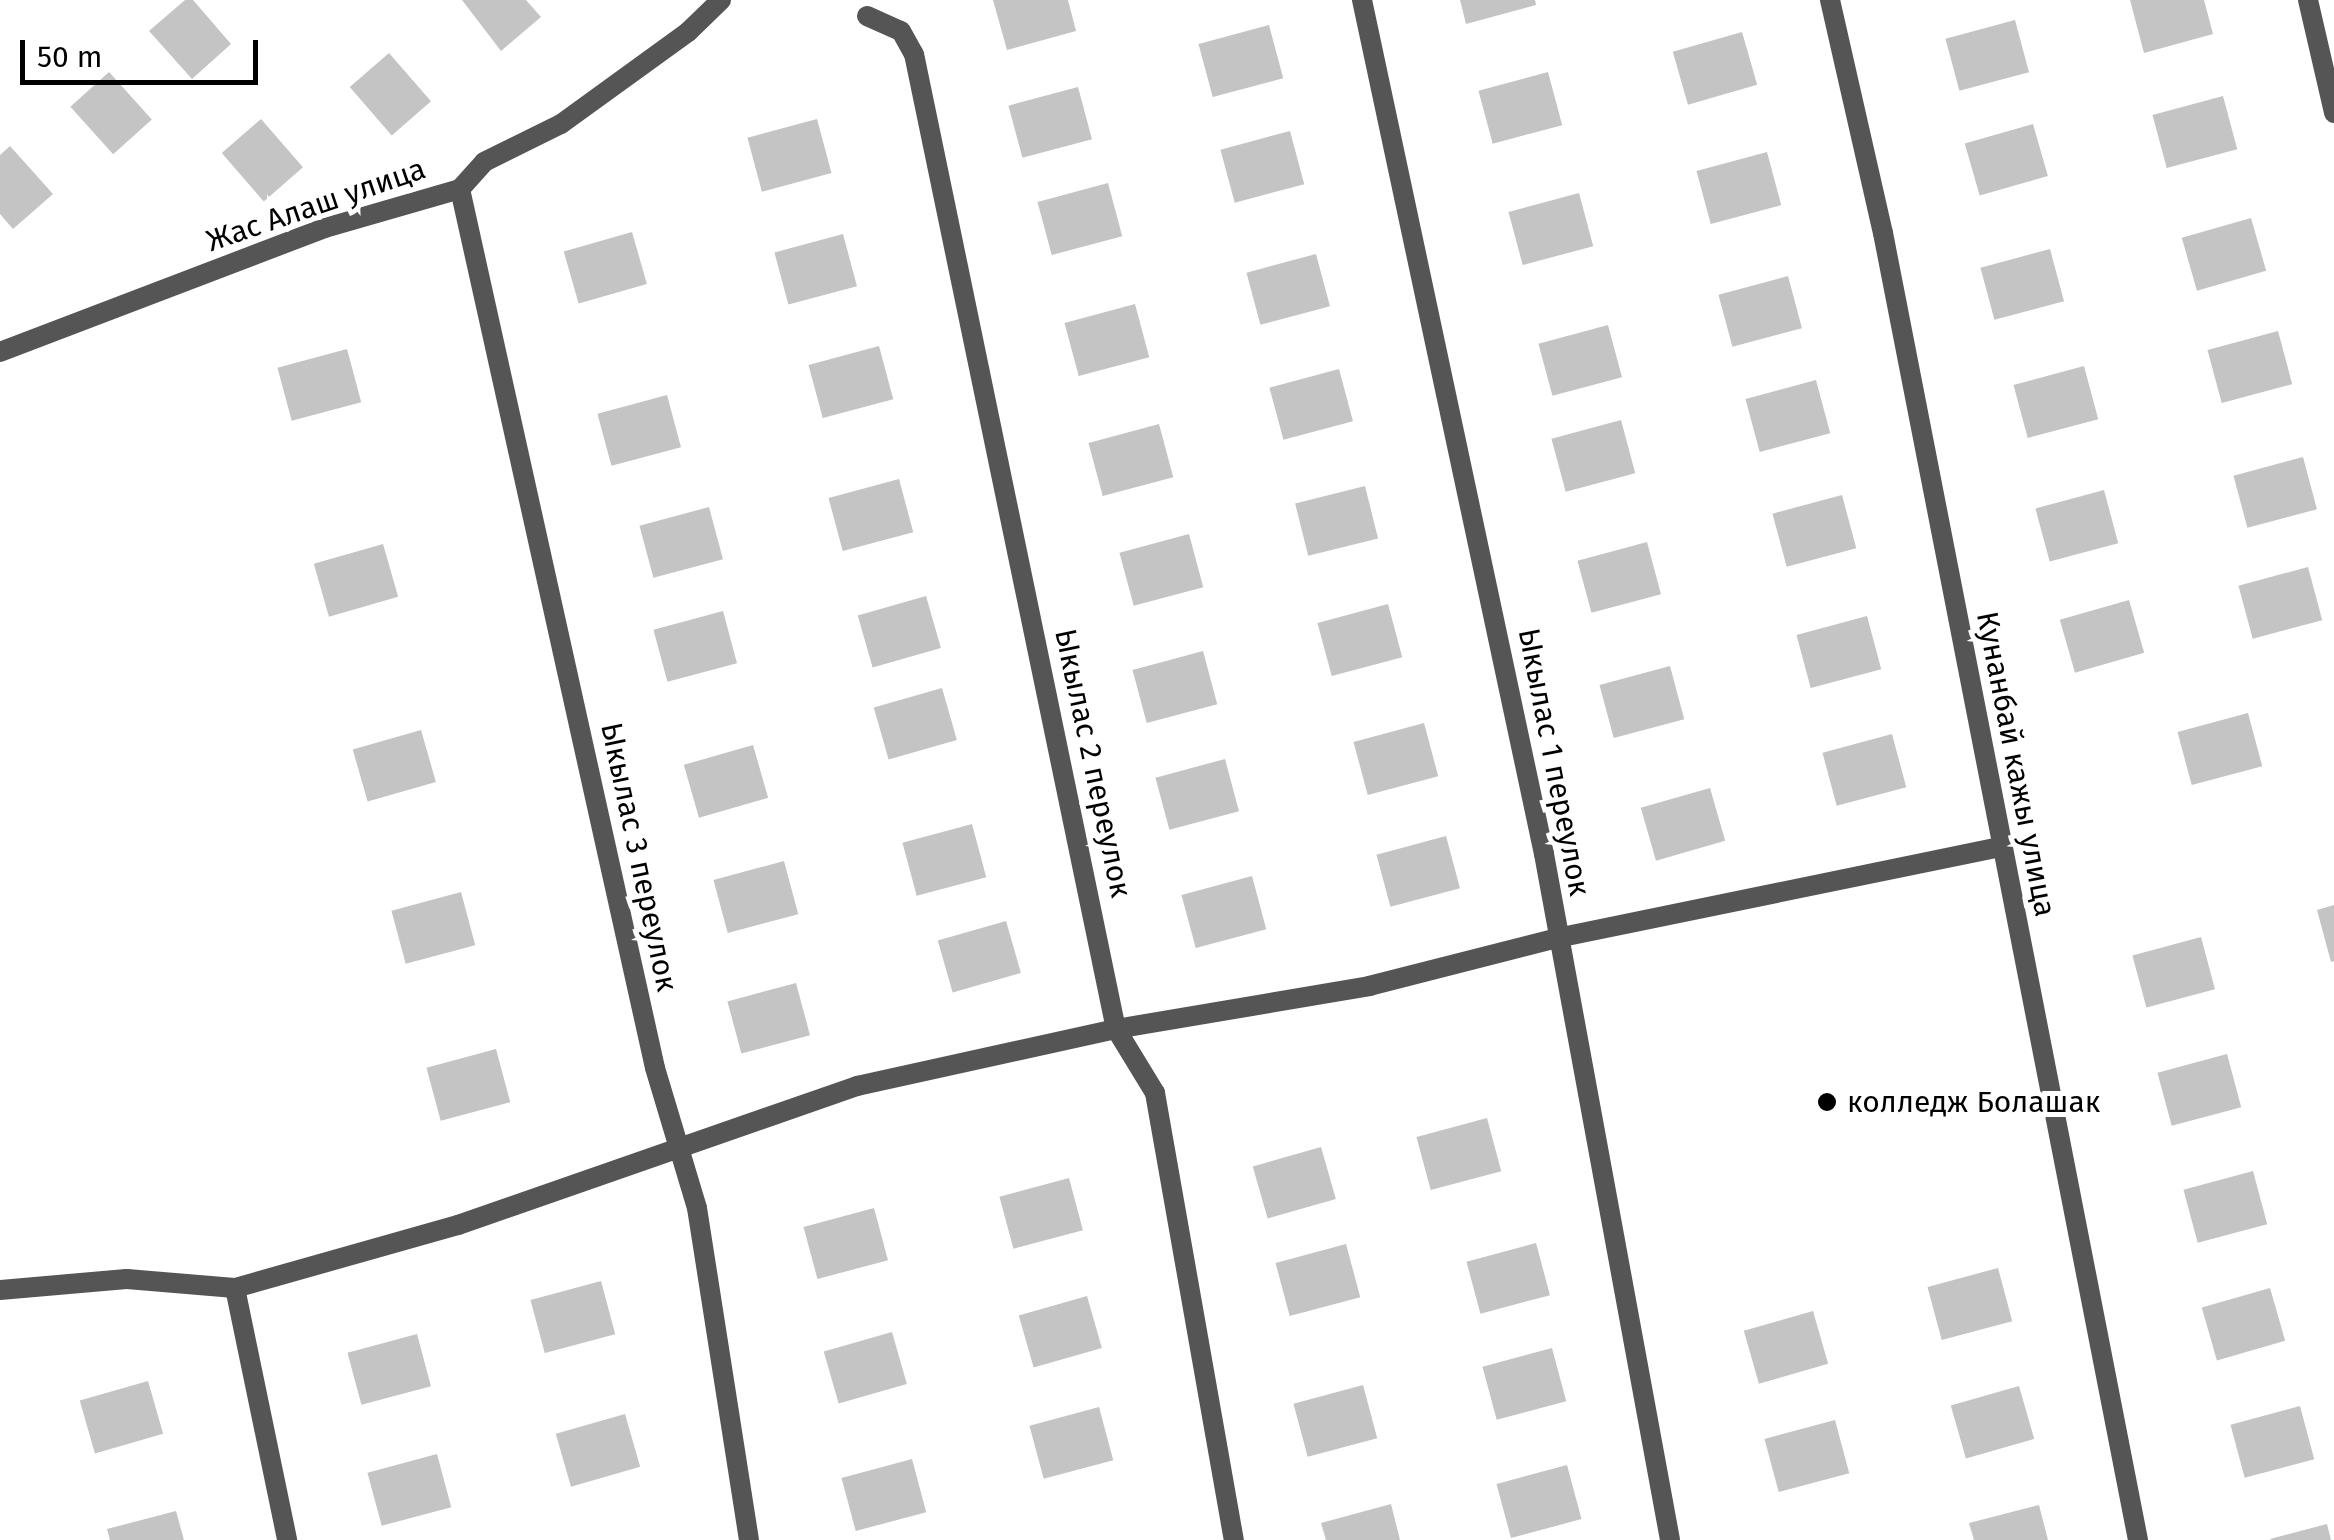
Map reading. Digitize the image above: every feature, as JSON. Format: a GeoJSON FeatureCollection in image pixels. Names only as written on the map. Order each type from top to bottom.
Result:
{"type":"FeatureCollection","features":[{"type":"Feature","properties":{"kind":"street","name":"Жас Алаш улица"},"geometry":{"type":"LineString","coordinates":[[0,352],[325,228],[460,189],[484,162],[560,124],[688,32],[721,0]]}},
{"type":"Feature","properties":{"kind":"street","name":"Ыкылас 1 переулок"},"geometry":{"type":"LineString","coordinates":[[1362,0],[1557,938],[1670,1540]]}},
{"type":"Feature","properties":{"kind":"street","name":"Кунанбай кажы улица"},"geometry":{"type":"LineString","coordinates":[[1830,0],[1883,233],[2138,1540]]}},
{"type":"Feature","properties":{"kind":"street"},"geometry":{"type":"LineString","coordinates":[[2308,0],[2334,113]]}},
{"type":"Feature","properties":{"kind":"street","name":"Ыкылас 2 переулок"},"geometry":{"type":"LineString","coordinates":[[867,16],[901,31],[914,54],[1116,1029],[1155,1092],[1234,1540]]}},
{"type":"Feature","properties":{"kind":"street","name":"Ыкылас 3 переулок"},"geometry":{"type":"LineString","coordinates":[[460,189],[654,1068],[697,1208],[749,1540]]}},
{"type":"Feature","properties":{"kind":"street"},"geometry":{"type":"LineString","coordinates":[[0,1290],[127,1279],[235,1288],[458,1225],[677,1144],[857,1086],[1116,1029],[1369,986],[1557,938],[2001,847]]}},
{"type":"Feature","properties":{"kind":"street"},"geometry":{"type":"LineString","coordinates":[[235,1288],[287,1540]]}},
{"type":"Feature","properties":{"kind":"building"},"geometry":{"type":"Polygon","coordinates":[[[185,0],[193,0],[231,44],[192,79],[149,31],[185,0]]]}},
{"type":"Feature","properties":{"kind":"building"},"geometry":{"type":"Polygon","coordinates":[[[462,0],[526,0],[541,17],[501,51],[462,0]]]}},
{"type":"Feature","properties":{"kind":"building"},"geometry":{"type":"Polygon","coordinates":[[[993,0],[1068,0],[1076,31],[1007,50],[993,0]]]}},
{"type":"Feature","properties":{"kind":"building"},"geometry":{"type":"Polygon","coordinates":[[[1460,0],[1535,0],[1536,5],[1466,24],[1460,0]]]}},
{"type":"Feature","properties":{"kind":"building"},"geometry":{"type":"Polygon","coordinates":[[[2130,0],[2204,0],[2213,34],[2144,53],[2130,0]]]}},
{"type":"Feature","properties":{"kind":"building"},"geometry":{"type":"Polygon","coordinates":[[[2015,20],[2029,72],[1959,91],[1945,39],[2015,20]]]}},
{"type":"Feature","properties":{"kind":"building"},"geometry":{"type":"Polygon","coordinates":[[[1269,25],[1283,78],[1213,97],[1198,44],[1269,25]]]}},
{"type":"Feature","properties":{"kind":"building"},"geometry":{"type":"Polygon","coordinates":[[[1742,32],[1757,85],[1688,105],[1673,52],[1742,32]]]}},
{"type":"Feature","properties":{"kind":"building"},"geometry":{"type":"Polygon","coordinates":[[[389,53],[431,101],[392,135],[350,87],[389,53]]]}},
{"type":"Feature","properties":{"kind":"building"},"geometry":{"type":"Polygon","coordinates":[[[109,72],[152,120],[113,154],[70,107],[109,72]]]}},
{"type":"Feature","properties":{"kind":"building"},"geometry":{"type":"Polygon","coordinates":[[[1548,72],[1562,125],[1493,144],[1478,91],[1548,72]]]}},
{"type":"Feature","properties":{"kind":"building"},"geometry":{"type":"Polygon","coordinates":[[[1078,87],[1092,139],[1022,158],[1008,106],[1078,87]]]}},
{"type":"Feature","properties":{"kind":"building"},"geometry":{"type":"Polygon","coordinates":[[[2223,96],[2237,149],[2167,168],[2152,115],[2223,96]]]}},
{"type":"Feature","properties":{"kind":"building"},"geometry":{"type":"Polygon","coordinates":[[[261,119],[303,167],[264,201],[222,153],[261,119]]]}},
{"type":"Feature","properties":{"kind":"building"},"geometry":{"type":"Polygon","coordinates":[[[817,119],[831,173],[762,192],[747,138],[817,119]]]}},
{"type":"Feature","properties":{"kind":"building"},"geometry":{"type":"Polygon","coordinates":[[[2033,124],[2048,176],[1980,195],[1965,144],[2033,124]]]}},
{"type":"Feature","properties":{"kind":"building"},"geometry":{"type":"Polygon","coordinates":[[[1290,131],[1304,184],[1235,203],[1220,150],[1290,131]]]}},
{"type":"Feature","properties":{"kind":"building"},"geometry":{"type":"Polygon","coordinates":[[[10,146],[53,194],[13,229],[0,214],[0,155],[10,146]]]}},
{"type":"Feature","properties":{"kind":"building"},"geometry":{"type":"Polygon","coordinates":[[[1767,152],[1781,205],[1711,224],[1696,171],[1767,152]]]}},
{"type":"Feature","properties":{"kind":"building"},"geometry":{"type":"Polygon","coordinates":[[[1108,183],[1122,236],[1052,255],[1037,202],[1108,183]]]}},
{"type":"Feature","properties":{"kind":"building"},"geometry":{"type":"Polygon","coordinates":[[[1579,193],[1593,246],[1523,265],[1508,212],[1579,193]]]}},
{"type":"Feature","properties":{"kind":"building"},"geometry":{"type":"Polygon","coordinates":[[[2251,218],[2266,271],[2197,291],[2182,238],[2251,218]]]}},
{"type":"Feature","properties":{"kind":"building"},"geometry":{"type":"Polygon","coordinates":[[[632,232],[647,284],[579,303],[564,252],[632,232]]]}},
{"type":"Feature","properties":{"kind":"building"},"geometry":{"type":"Polygon","coordinates":[[[843,234],[857,286],[788,305],[774,252],[843,234]]]}},
{"type":"Feature","properties":{"kind":"building"},"geometry":{"type":"Polygon","coordinates":[[[2050,249],[2064,301],[1994,320],[1980,268],[2050,249]]]}},
{"type":"Feature","properties":{"kind":"building"},"geometry":{"type":"Polygon","coordinates":[[[1316,254],[1330,306],[1260,325],[1246,273],[1316,254]]]}},
{"type":"Feature","properties":{"kind":"building"},"geometry":{"type":"Polygon","coordinates":[[[1788,276],[1802,328],[1732,347],[1718,295],[1788,276]]]}},
{"type":"Feature","properties":{"kind":"building"},"geometry":{"type":"Polygon","coordinates":[[[1135,304],[1149,357],[1079,376],[1064,323],[1135,304]]]}},
{"type":"Feature","properties":{"kind":"building"},"geometry":{"type":"Polygon","coordinates":[[[1608,325],[1622,377],[1552,396],[1538,344],[1608,325]]]}},
{"type":"Feature","properties":{"kind":"building"},"geometry":{"type":"Polygon","coordinates":[[[2278,331],[2292,384],[2222,403],[2207,350],[2278,331]]]}},
{"type":"Feature","properties":{"kind":"building"},"geometry":{"type":"Polygon","coordinates":[[[879,346],[893,399],[823,418],[808,365],[879,346]]]}},
{"type":"Feature","properties":{"kind":"building"},"geometry":{"type":"Polygon","coordinates":[[[347,349],[361,402],[292,421],[277,368],[347,349]]]}},
{"type":"Feature","properties":{"kind":"building"},"geometry":{"type":"Polygon","coordinates":[[[2084,366],[2098,419],[2028,438],[2013,385],[2084,366]]]}},
{"type":"Feature","properties":{"kind":"building"},"geometry":{"type":"Polygon","coordinates":[[[1339,369],[1353,421],[1283,440],[1269,388],[1339,369]]]}},
{"type":"Feature","properties":{"kind":"building"},"geometry":{"type":"Polygon","coordinates":[[[1816,380],[1830,433],[1760,452],[1745,399],[1816,380]]]}},
{"type":"Feature","properties":{"kind":"building"},"geometry":{"type":"Polygon","coordinates":[[[667,395],[681,447],[611,466],[597,414],[667,395]]]}},
{"type":"Feature","properties":{"kind":"building"},"geometry":{"type":"Polygon","coordinates":[[[1621,420],[1635,473],[1566,492],[1551,439],[1621,420]]]}},
{"type":"Feature","properties":{"kind":"building"},"geometry":{"type":"Polygon","coordinates":[[[1159,424],[1173,477],[1103,496],[1088,443],[1159,424]]]}},
{"type":"Feature","properties":{"kind":"building"},"geometry":{"type":"Polygon","coordinates":[[[2303,457],[2317,509],[2247,528],[2233,476],[2303,457]]]}},
{"type":"Feature","properties":{"kind":"building"},"geometry":{"type":"Polygon","coordinates":[[[899,479],[913,532],[843,551],[828,498],[899,479]]]}},
{"type":"Feature","properties":{"kind":"building"},"geometry":{"type":"Polygon","coordinates":[[[1365,486],[1378,538],[1308,556],[1295,503],[1365,486]]]}},
{"type":"Feature","properties":{"kind":"building"},"geometry":{"type":"Polygon","coordinates":[[[2104,490],[2118,543],[2050,562],[2035,508],[2104,490]]]}},
{"type":"Feature","properties":{"kind":"building"},"geometry":{"type":"Polygon","coordinates":[[[1842,495],[1856,548],[1787,567],[1772,514],[1842,495]]]}},
{"type":"Feature","properties":{"kind":"building"},"geometry":{"type":"Polygon","coordinates":[[[709,507],[723,559],[653,578],[639,526],[709,507]]]}},
{"type":"Feature","properties":{"kind":"building"},"geometry":{"type":"Polygon","coordinates":[[[1189,534],[1203,587],[1134,606],[1119,553],[1189,534]]]}},
{"type":"Feature","properties":{"kind":"building"},"geometry":{"type":"Polygon","coordinates":[[[1647,542],[1661,594],[1591,613],[1577,561],[1647,542]]]}},
{"type":"Feature","properties":{"kind":"building"},"geometry":{"type":"Polygon","coordinates":[[[383,544],[398,597],[329,617],[314,564],[383,544]]]}},
{"type":"Feature","properties":{"kind":"building"},"geometry":{"type":"Polygon","coordinates":[[[2308,567],[2322,620],[2253,639],[2238,586],[2308,567]]]}},
{"type":"Feature","properties":{"kind":"building"},"geometry":{"type":"Polygon","coordinates":[[[926,596],[941,648],[873,667],[858,616],[926,596]]]}},
{"type":"Feature","properties":{"kind":"building"},"geometry":{"type":"Polygon","coordinates":[[[2129,600],[2144,653],[2075,673],[2060,620],[2129,600]]]}},
{"type":"Feature","properties":{"kind":"building"},"geometry":{"type":"Polygon","coordinates":[[[1388,604],[1402,657],[1332,676],[1317,623],[1388,604]]]}},
{"type":"Feature","properties":{"kind":"building"},"geometry":{"type":"Polygon","coordinates":[[[723,611],[737,663],[667,682],[653,630],[723,611]]]}},
{"type":"Feature","properties":{"kind":"building"},"geometry":{"type":"Polygon","coordinates":[[[1867,616],[1881,669],[1811,688],[1796,635],[1867,616]]]}},
{"type":"Feature","properties":{"kind":"building"},"geometry":{"type":"Polygon","coordinates":[[[1203,651],[1217,704],[1147,723],[1132,670],[1203,651]]]}},
{"type":"Feature","properties":{"kind":"building"},"geometry":{"type":"Polygon","coordinates":[[[1670,666],[1684,719],[1614,738],[1599,685],[1670,666]]]}},
{"type":"Feature","properties":{"kind":"building"},"geometry":{"type":"Polygon","coordinates":[[[942,688],[957,740],[889,759],[874,708],[942,688]]]}},
{"type":"Feature","properties":{"kind":"building"},"geometry":{"type":"Polygon","coordinates":[[[2248,713],[2262,766],[2192,785],[2177,732],[2248,713]]]}},
{"type":"Feature","properties":{"kind":"building"},"geometry":{"type":"Polygon","coordinates":[[[1424,723],[1438,776],[1368,795],[1353,742],[1424,723]]]}},
{"type":"Feature","properties":{"kind":"building"},"geometry":{"type":"Polygon","coordinates":[[[421,730],[436,782],[368,801],[353,750],[421,730]]]}},
{"type":"Feature","properties":{"kind":"building"},"geometry":{"type":"Polygon","coordinates":[[[1892,734],[1906,787],[1837,806],[1822,753],[1892,734]]]}},
{"type":"Feature","properties":{"kind":"building"},"geometry":{"type":"Polygon","coordinates":[[[753,745],[768,798],[699,818],[684,765],[753,745]]]}},
{"type":"Feature","properties":{"kind":"building"},"geometry":{"type":"Polygon","coordinates":[[[1225,759],[1239,811],[1169,830],[1155,778],[1225,759]]]}},
{"type":"Feature","properties":{"kind":"building"},"geometry":{"type":"Polygon","coordinates":[[[1710,788],[1725,841],[1656,861],[1641,808],[1710,788]]]}},
{"type":"Feature","properties":{"kind":"building"},"geometry":{"type":"Polygon","coordinates":[[[972,824],[986,877],[917,896],[902,843],[972,824]]]}},
{"type":"Feature","properties":{"kind":"building"},"geometry":{"type":"Polygon","coordinates":[[[1446,836],[1460,888],[1390,907],[1376,855],[1446,836]]]}},
{"type":"Feature","properties":{"kind":"building"},"geometry":{"type":"Polygon","coordinates":[[[784,861],[798,914],[728,933],[713,880],[784,861]]]}},
{"type":"Feature","properties":{"kind":"building"},"geometry":{"type":"Polygon","coordinates":[[[1252,876],[1266,929],[1196,948],[1181,895],[1252,876]]]}},
{"type":"Feature","properties":{"kind":"building"},"geometry":{"type":"Polygon","coordinates":[[[461,892],[475,945],[406,964],[391,911],[461,892]]]}},
{"type":"Feature","properties":{"kind":"building"},"geometry":{"type":"Polygon","coordinates":[[[2334,905],[2334,961],[2331,962],[2317,910],[2334,905]]]}},
{"type":"Feature","properties":{"kind":"building"},"geometry":{"type":"Polygon","coordinates":[[[1006,921],[1021,973],[953,992],[938,941],[1006,921]]]}},
{"type":"Feature","properties":{"kind":"building"},"geometry":{"type":"Polygon","coordinates":[[[2201,937],[2215,989],[2146,1008],[2132,955],[2201,937]]]}},
{"type":"Feature","properties":{"kind":"building"},"geometry":{"type":"Polygon","coordinates":[[[796,983],[810,1035],[741,1054],[727,1001],[796,983]]]}},
{"type":"Feature","properties":{"kind":"building"},"geometry":{"type":"Polygon","coordinates":[[[496,1049],[510,1102],[441,1121],[426,1068],[496,1049]]]}},
{"type":"Feature","properties":{"kind":"building"},"geometry":{"type":"Polygon","coordinates":[[[2227,1054],[2241,1107],[2172,1126],[2157,1073],[2227,1054]]]}},
{"type":"Feature","properties":{"kind":"building"},"geometry":{"type":"Polygon","coordinates":[[[1487,1118],[1501,1171],[1431,1190],[1416,1137],[1487,1118]]]}},
{"type":"Feature","properties":{"kind":"building"},"geometry":{"type":"Polygon","coordinates":[[[1321,1147],[1336,1199],[1268,1218],[1253,1167],[1321,1147]]]}},
{"type":"Feature","properties":{"kind":"building"},"geometry":{"type":"Polygon","coordinates":[[[2253,1171],[2267,1224],[2198,1243],[2183,1190],[2253,1171]]]}},
{"type":"Feature","properties":{"kind":"building"},"geometry":{"type":"Polygon","coordinates":[[[1069,1178],[1083,1230],[1013,1249],[999,1197],[1069,1178]]]}},
{"type":"Feature","properties":{"kind":"building"},"geometry":{"type":"Polygon","coordinates":[[[874,1208],[888,1260],[817,1279],[803,1227],[874,1208]]]}},
{"type":"Feature","properties":{"kind":"building"},"geometry":{"type":"Polygon","coordinates":[[[1536,1243],[1550,1295],[1480,1314],[1466,1262],[1536,1243]]]}},
{"type":"Feature","properties":{"kind":"building"},"geometry":{"type":"Polygon","coordinates":[[[1346,1244],[1360,1297],[1290,1316],[1275,1263],[1346,1244]]]}},
{"type":"Feature","properties":{"kind":"building"},"geometry":{"type":"Polygon","coordinates":[[[1998,1268],[2012,1321],[1942,1340],[1927,1287],[1998,1268]]]}},
{"type":"Feature","properties":{"kind":"building"},"geometry":{"type":"Polygon","coordinates":[[[601,1281],[615,1334],[545,1353],[530,1300],[601,1281]]]}},
{"type":"Feature","properties":{"kind":"building"},"geometry":{"type":"Polygon","coordinates":[[[2270,1288],[2285,1341],[2217,1360],[2202,1308],[2270,1288]]]}},
{"type":"Feature","properties":{"kind":"building"},"geometry":{"type":"Polygon","coordinates":[[[1087,1296],[1102,1348],[1034,1367],[1019,1316],[1087,1296]]]}},
{"type":"Feature","properties":{"kind":"building"},"geometry":{"type":"Polygon","coordinates":[[[1813,1311],[1828,1364],[1759,1384],[1744,1331],[1813,1311]]]}},
{"type":"Feature","properties":{"kind":"building"},"geometry":{"type":"Polygon","coordinates":[[[892,1332],[907,1384],[839,1403],[824,1352],[892,1332]]]}},
{"type":"Feature","properties":{"kind":"building"},"geometry":{"type":"Polygon","coordinates":[[[417,1334],[431,1386],[361,1405],[347,1353],[417,1334]]]}},
{"type":"Feature","properties":{"kind":"building"},"geometry":{"type":"Polygon","coordinates":[[[1552,1348],[1566,1401],[1497,1420],[1482,1367],[1552,1348]]]}},
{"type":"Feature","properties":{"kind":"building"},"geometry":{"type":"Polygon","coordinates":[[[148,1381],[163,1434],[95,1453],[80,1401],[148,1381]]]}},
{"type":"Feature","properties":{"kind":"building"},"geometry":{"type":"Polygon","coordinates":[[[1363,1385],[1377,1438],[1308,1457],[1293,1404],[1363,1385]]]}},
{"type":"Feature","properties":{"kind":"building"},"geometry":{"type":"Polygon","coordinates":[[[2019,1386],[2034,1439],[1966,1458],[1951,1406],[2019,1386]]]}},
{"type":"Feature","properties":{"kind":"building"},"geometry":{"type":"Polygon","coordinates":[[[2300,1406],[2314,1459],[2245,1478],[2230,1425],[2300,1406]]]}},
{"type":"Feature","properties":{"kind":"building"},"geometry":{"type":"Polygon","coordinates":[[[1099,1407],[1113,1460],[1044,1479],[1029,1426],[1099,1407]]]}},
{"type":"Feature","properties":{"kind":"building"},"geometry":{"type":"Polygon","coordinates":[[[625,1414],[640,1467],[571,1487],[556,1434],[625,1414]]]}},
{"type":"Feature","properties":{"kind":"building"},"geometry":{"type":"Polygon","coordinates":[[[1835,1420],[1849,1473],[1779,1492],[1764,1439],[1835,1420]]]}},
{"type":"Feature","properties":{"kind":"building"},"geometry":{"type":"Polygon","coordinates":[[[437,1454],[451,1507],[382,1526],[367,1473],[437,1454]]]}},
{"type":"Feature","properties":{"kind":"building"},"geometry":{"type":"Polygon","coordinates":[[[912,1459],[926,1512],[856,1531],[841,1478],[912,1459]]]}},
{"type":"Feature","properties":{"kind":"building"},"geometry":{"type":"Polygon","coordinates":[[[1567,1465],[1581,1519],[1511,1538],[1496,1484],[1567,1465]]]}},
{"type":"Feature","properties":{"kind":"building"},"geometry":{"type":"Polygon","coordinates":[[[1391,1504],[1400,1540],[1326,1540],[1321,1523],[1391,1504]]]}},
{"type":"Feature","properties":{"kind":"building"},"geometry":{"type":"Polygon","coordinates":[[[2039,1505],[2048,1540],[1974,1540],[1969,1523],[2039,1505]]]}},
{"type":"Feature","properties":{"kind":"building"},"geometry":{"type":"Polygon","coordinates":[[[176,1511],[184,1540],[110,1540],[107,1529],[176,1511]]]}},
{"type":"Feature","properties":{"kind":"building"},"geometry":{"type":"Polygon","coordinates":[[[2327,1524],[2331,1540],[2270,1539],[2327,1524]]]}},
{"type":"Feature","properties":{"kind":"place","name":"колледж Болашак"},"geometry":{"type":"Point","coordinates":[1827,1102]}}]}
